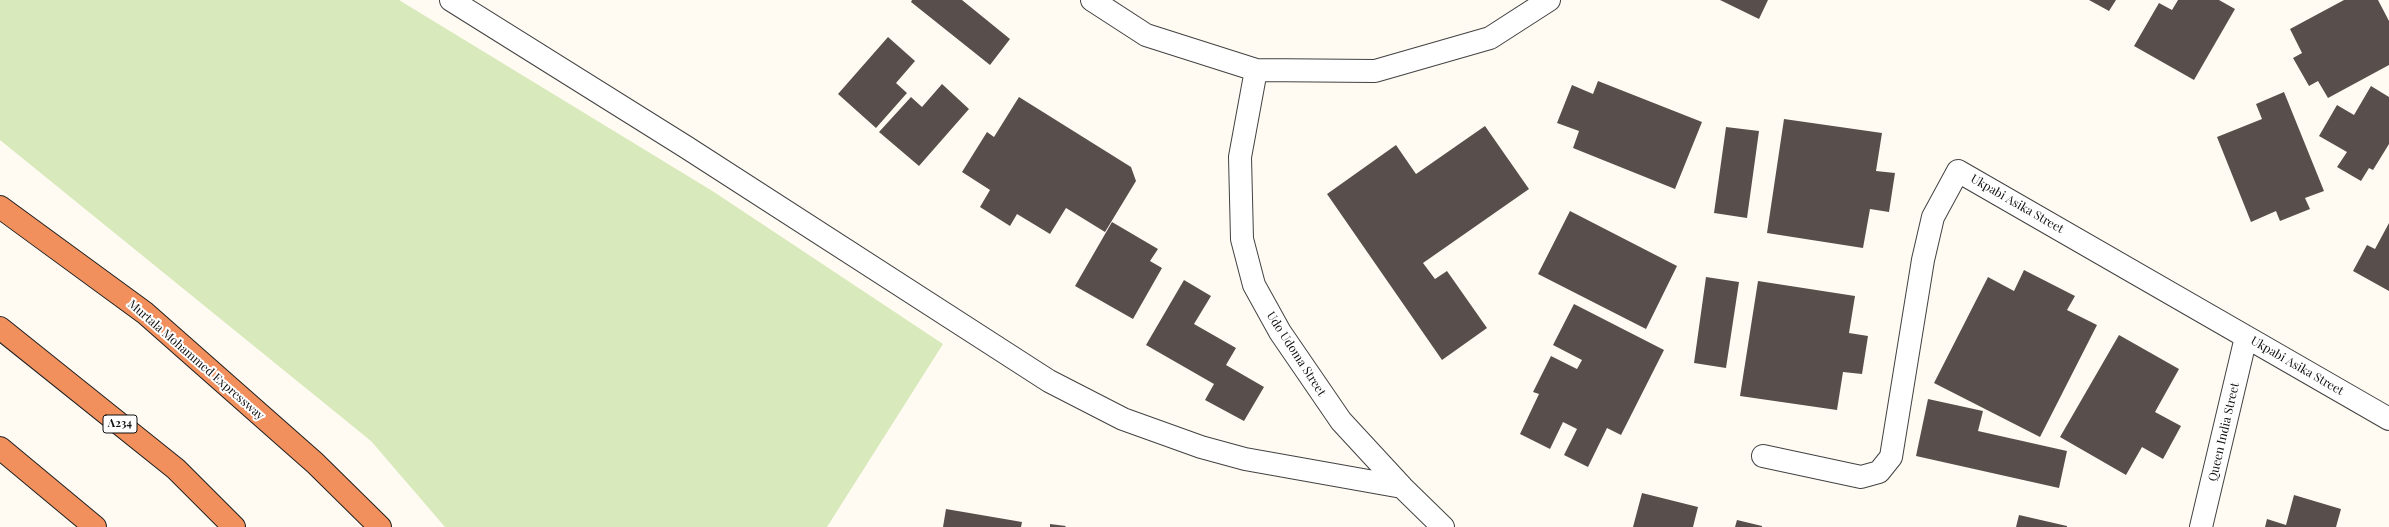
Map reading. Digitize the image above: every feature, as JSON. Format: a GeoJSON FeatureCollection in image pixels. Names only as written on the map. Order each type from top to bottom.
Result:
{"type":"FeatureCollection","features":[{"type":"Feature","properties":{"kind":"highway","name":"Murtala Mohammed Expressway"},"geometry":{"type":"LineString","coordinates":[[0,207],[145,313],[315,463],[380,527]]}},
{"type":"Feature","properties":{"kind":"highway","name":"A234"},"geometry":{"type":"LineString","coordinates":[[0,328],[176,469],[234,527]]}},
{"type":"Feature","properties":{"kind":"highway"},"geometry":{"type":"LineString","coordinates":[[0,448],[95,527]]}},
{"type":"Feature","properties":{"kind":"street"},"geometry":{"type":"LineString","coordinates":[[451,0],[686,146],[1049,381],[1116,415],[1202,447],[1245,459],[1402,487]]}},
{"type":"Feature","properties":{"kind":"street"},"geometry":{"type":"LineString","coordinates":[[1092,0],[1146,36],[1256,70],[1375,71],[1490,38],[1549,0]]}},
{"type":"Feature","properties":{"kind":"street","name":"Udo Udoma Street"},"geometry":{"type":"LineString","coordinates":[[1256,70],[1240,157],[1242,239],[1254,285],[1280,332],[1341,421],[1402,487],[1443,527]]}},
{"type":"Feature","properties":{"kind":"street","name":"Ukpabi Asika Street"},"geometry":{"type":"LineString","coordinates":[[1763,456],[1861,477],[1879,472],[1891,457],[1923,260],[1933,217],[1958,171],[2389,419]]}},
{"type":"Feature","properties":{"kind":"street","name":"Queen India Street"},"geometry":{"type":"LineString","coordinates":[[2201,527],[2246,337]]}},
{"type":"Feature","properties":{"kind":"green space"},"geometry":{"type":"Polygon","coordinates":[[[0,0],[399,0],[714,192],[943,344],[827,527],[445,527],[371,441],[0,140],[0,0]]]}},
{"type":"Feature","properties":{"kind":"building"},"geometry":{"type":"Polygon","coordinates":[[[912,0],[962,0],[1010,39],[990,65],[911,2],[912,0]]]}},
{"type":"Feature","properties":{"kind":"building"},"geometry":{"type":"Polygon","coordinates":[[[1720,0],[1768,0],[1759,19],[1720,0]]]}},
{"type":"Feature","properties":{"kind":"building"},"geometry":{"type":"Polygon","coordinates":[[[2089,0],[2116,0],[2109,11],[2089,0]]]}},
{"type":"Feature","properties":{"kind":"building"},"geometry":{"type":"Polygon","coordinates":[[[2178,0],[2219,0],[2235,9],[2194,80],[2134,46],[2159,3],[2172,10],[2178,0]]]}},
{"type":"Feature","properties":{"kind":"building"},"geometry":{"type":"Polygon","coordinates":[[[2344,0],[2378,0],[2389,21],[2389,65],[2328,98],[2318,81],[2309,86],[2293,58],[2302,53],[2290,29],[2344,0]]]}},
{"type":"Feature","properties":{"kind":"building"},"geometry":{"type":"Polygon","coordinates":[[[888,37],[915,61],[896,83],[907,93],[876,128],[838,94],[888,37]]]}},
{"type":"Feature","properties":{"kind":"building"},"geometry":{"type":"Polygon","coordinates":[[[1598,81],[1702,122],[1675,189],[1573,148],[1579,131],[1557,123],[1572,85],[1593,94],[1598,81]]]}},
{"type":"Feature","properties":{"kind":"building"},"geometry":{"type":"Polygon","coordinates":[[[942,84],[969,109],[919,166],[879,132],[911,97],[922,107],[942,84]]]}},
{"type":"Feature","properties":{"kind":"building"},"geometry":{"type":"Polygon","coordinates":[[[2371,86],[2389,97],[2389,144],[2373,170],[2369,168],[2361,181],[2337,167],[2347,152],[2319,136],[2337,105],[2354,115],[2371,86]]]}},
{"type":"Feature","properties":{"kind":"building"},"geometry":{"type":"Polygon","coordinates":[[[2284,92],[2324,191],[2305,198],[2310,209],[2280,221],[2276,211],[2251,222],[2217,137],[2262,119],[2256,104],[2284,92]]]}},
{"type":"Feature","properties":{"kind":"building"},"geometry":{"type":"Polygon","coordinates":[[[1019,97],[1131,167],[1136,181],[1105,232],[1066,208],[1050,234],[1017,214],[1010,226],[980,207],[990,190],[962,172],[987,132],[994,137],[1019,97]]]}},
{"type":"Feature","properties":{"kind":"building"},"geometry":{"type":"Polygon","coordinates":[[[1784,119],[1882,133],[1876,171],[1895,173],[1889,212],[1870,209],[1863,248],[1767,233],[1784,119]]]}},
{"type":"Feature","properties":{"kind":"building"},"geometry":{"type":"Polygon","coordinates":[[[1485,126],[1529,189],[1423,263],[1435,279],[1447,271],[1487,328],[1442,360],[1327,194],[1396,145],[1416,174],[1485,126]]]}},
{"type":"Feature","properties":{"kind":"building"},"geometry":{"type":"Polygon","coordinates":[[[1726,127],[1759,131],[1747,218],[1714,213],[1726,127]]]}},
{"type":"Feature","properties":{"kind":"building"},"geometry":{"type":"Polygon","coordinates":[[[1570,211],[1677,266],[1646,329],[1538,274],[1570,211]]]}},
{"type":"Feature","properties":{"kind":"building"},"geometry":{"type":"Polygon","coordinates":[[[1112,222],[1158,249],[1150,261],[1162,268],[1133,319],[1075,286],[1112,222]]]}},
{"type":"Feature","properties":{"kind":"building"},"geometry":{"type":"Polygon","coordinates":[[[2389,223],[2389,291],[2353,271],[2367,245],[2375,249],[2389,223]]]}},
{"type":"Feature","properties":{"kind":"building"},"geometry":{"type":"Polygon","coordinates":[[[2024,270],[2075,296],[2067,310],[2097,325],[2040,437],[1934,383],[1988,277],[2014,291],[2024,270]]]}},
{"type":"Feature","properties":{"kind":"building"},"geometry":{"type":"Polygon","coordinates":[[[1706,277],[1739,282],[1726,368],[1694,363],[1706,277]]]}},
{"type":"Feature","properties":{"kind":"building"},"geometry":{"type":"Polygon","coordinates":[[[1184,280],[1211,296],[1194,324],[1236,348],[1226,365],[1264,387],[1244,421],[1205,400],[1214,384],[1146,345],[1184,280]]]}},
{"type":"Feature","properties":{"kind":"building"},"geometry":{"type":"Polygon","coordinates":[[[1758,281],[1855,296],[1849,333],[1868,336],[1862,374],[1843,372],[1837,410],[1740,396],[1758,281]]]}},
{"type":"Feature","properties":{"kind":"building"},"geometry":{"type":"Polygon","coordinates":[[[1574,304],[1664,350],[1621,435],[1607,428],[1588,467],[1564,455],[1577,429],[1563,422],[1550,449],[1520,434],[1539,394],[1533,392],[1551,356],[1577,369],[1582,360],[1553,345],[1574,304]]]}},
{"type":"Feature","properties":{"kind":"building"},"geometry":{"type":"Polygon","coordinates":[[[2119,335],[2179,369],[2155,412],[2181,426],[2163,459],[2142,447],[2126,475],[2060,437],[2119,335]]]}},
{"type":"Feature","properties":{"kind":"building"},"geometry":{"type":"Polygon","coordinates":[[[1928,399],[1983,411],[1978,431],[2067,451],[2059,488],[1916,456],[1928,399]]]}},
{"type":"Feature","properties":{"kind":"building"},"geometry":{"type":"Polygon","coordinates":[[[1642,493],[1698,507],[1693,527],[1633,527],[1642,493]]]}},
{"type":"Feature","properties":{"kind":"building"},"geometry":{"type":"Polygon","coordinates":[[[2294,495],[2341,509],[2336,527],[2265,527],[2267,519],[2286,525],[2294,495]]]}},
{"type":"Feature","properties":{"kind":"building"},"geometry":{"type":"Polygon","coordinates":[[[946,509],[1022,522],[1021,527],[943,527],[946,509]]]}},
{"type":"Feature","properties":{"kind":"building"},"geometry":{"type":"Polygon","coordinates":[[[2019,515],[2067,526],[2067,527],[2016,527],[2019,515]]]}},
{"type":"Feature","properties":{"kind":"building"},"geometry":{"type":"Polygon","coordinates":[[[1737,520],[1762,526],[1762,527],[1735,527],[1737,520]]]}},
{"type":"Feature","properties":{"kind":"building"},"geometry":{"type":"Polygon","coordinates":[[[1050,524],[1066,526],[1050,527],[1050,524]]]}}]}
